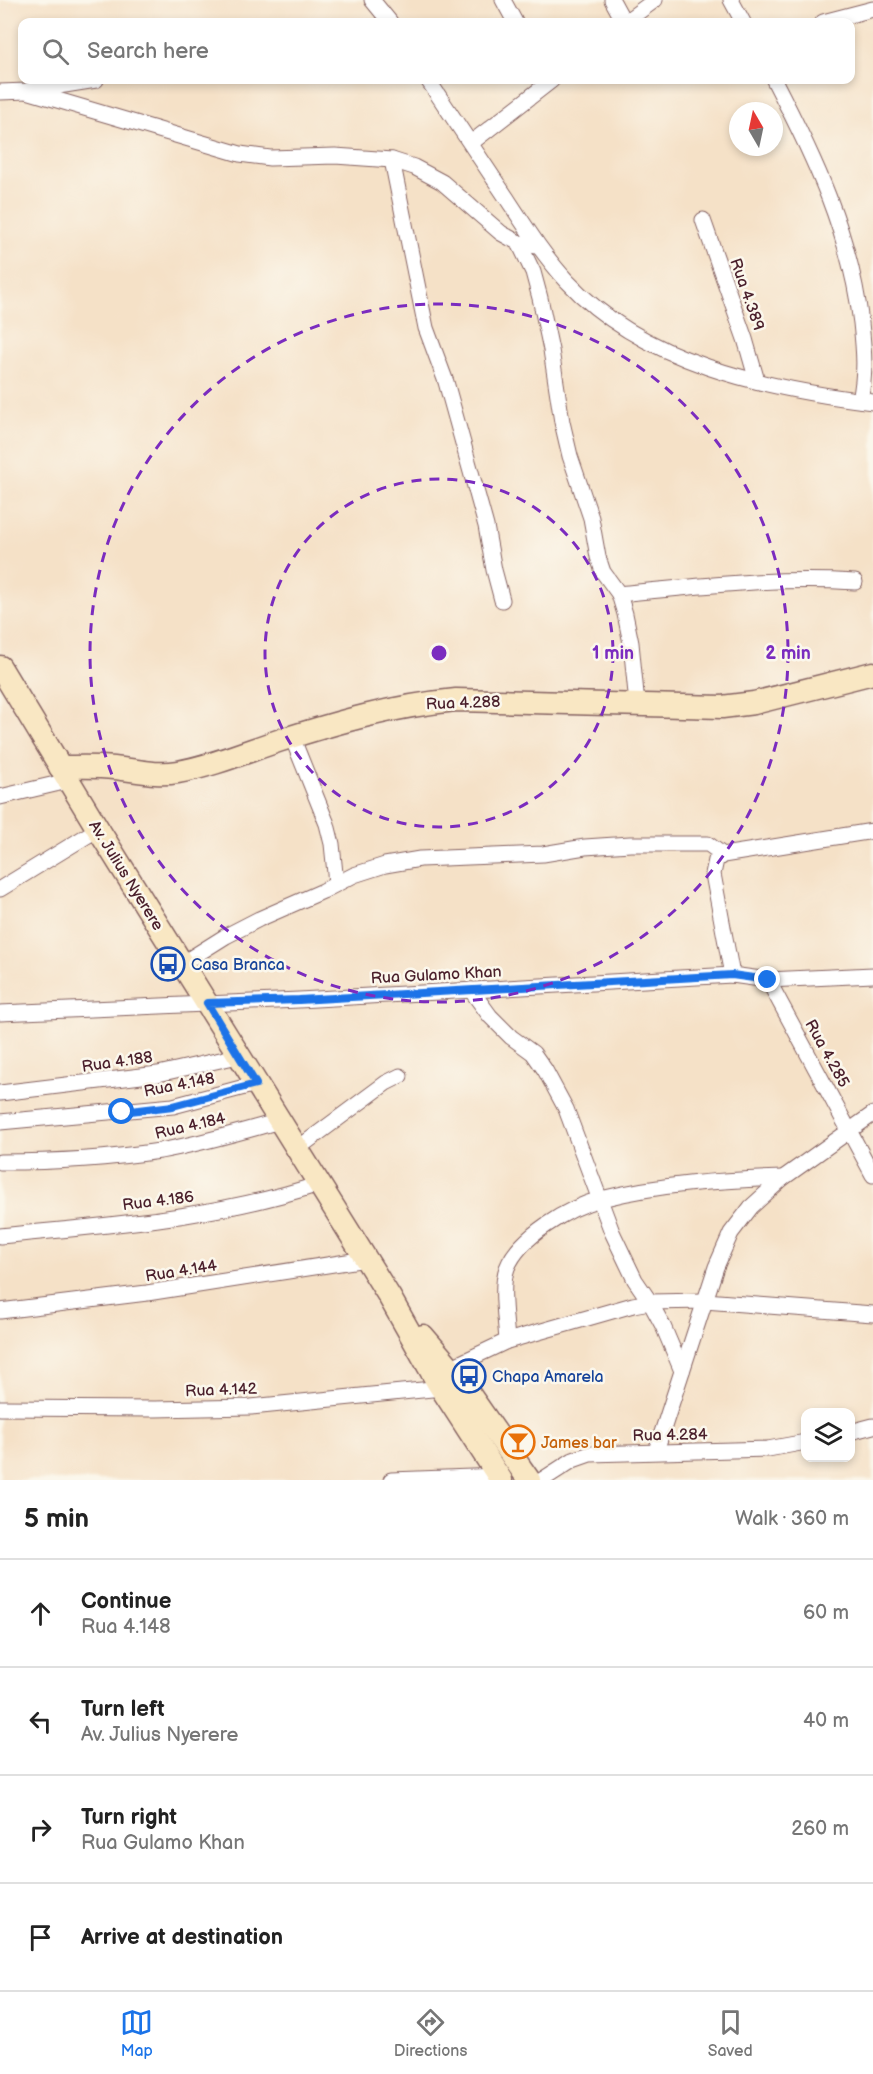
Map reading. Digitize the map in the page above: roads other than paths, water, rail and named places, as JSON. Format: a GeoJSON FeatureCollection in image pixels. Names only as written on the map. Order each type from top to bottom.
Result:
{"type":"FeatureCollection","features":[{"type":"Feature","properties":{"kind":"main road","name":"Av. Julius Nyerere"},"geometry":{"type":"LineString","coordinates":[[0,667],[98,830],[389,1296],[446,1378],[529,1480]]}},
{"type":"Feature","properties":{"kind":"main road","name":"Rua 4.288"},"geometry":{"type":"LineString","coordinates":[[64,774],[113,768],[150,773],[177,772],[372,713],[414,704],[456,700],[722,707],[754,703],[873,673]]}},
{"type":"Feature","properties":{"kind":"main road","name":"Av. Julius Nyerere"},"geometry":{"type":"LineString","coordinates":[[446,1378],[500,1478]]}},
{"type":"Feature","properties":{"kind":"street"},"geometry":{"type":"LineString","coordinates":[[372,0],[387,18]]}},
{"type":"Feature","properties":{"kind":"street"},"geometry":{"type":"LineString","coordinates":[[502,0],[513,18]]}},
{"type":"Feature","properties":{"kind":"street"},"geometry":{"type":"LineString","coordinates":[[612,0],[623,18]]}},
{"type":"Feature","properties":{"kind":"street"},"geometry":{"type":"LineString","coordinates":[[630,18],[655,0]]}},
{"type":"Feature","properties":{"kind":"street"},"geometry":{"type":"LineString","coordinates":[[731,0],[741,18]]}},
{"type":"Feature","properties":{"kind":"street"},"geometry":{"type":"LineString","coordinates":[[838,18],[873,9]]}},
{"type":"Feature","properties":{"kind":"street"},"geometry":{"type":"LineString","coordinates":[[0,93],[71,84]]}},
{"type":"Feature","properties":{"kind":"street"},"geometry":{"type":"LineString","coordinates":[[431,84],[537,246],[584,298],[627,328],[674,355],[698,365],[757,381],[867,401],[857,295],[846,246],[811,152],[776,84]]}},
{"type":"Feature","properties":{"kind":"street"},"geometry":{"type":"LineString","coordinates":[[471,143],[544,84]]}},
{"type":"Feature","properties":{"kind":"street"},"geometry":{"type":"LineString","coordinates":[[27,91],[240,154],[270,158],[335,156],[392,160],[414,167],[442,182],[501,233],[519,243],[537,246]]}},
{"type":"Feature","properties":{"kind":"street"},"geometry":{"type":"LineString","coordinates":[[392,160],[426,328],[449,393],[486,526],[502,600]]}},
{"type":"Feature","properties":{"kind":"street","name":"Rua 4.389"},"geometry":{"type":"LineString","coordinates":[[703,220],[745,339],[757,381]]}},
{"type":"Feature","properties":{"kind":"street"},"geometry":{"type":"LineString","coordinates":[[519,243],[533,272],[540,298],[562,422],[570,456],[591,518],[598,557],[603,572],[619,594],[631,643],[637,704]]}},
{"type":"Feature","properties":{"kind":"street"},"geometry":{"type":"LineString","coordinates":[[619,594],[771,581],[855,582]]}},
{"type":"Feature","properties":{"kind":"street"},"geometry":{"type":"LineString","coordinates":[[292,737],[327,824],[332,844],[336,883]]}},
{"type":"Feature","properties":{"kind":"street"},"geometry":{"type":"LineString","coordinates":[[0,796],[64,774]]}},
{"type":"Feature","properties":{"kind":"street"},"geometry":{"type":"LineString","coordinates":[[0,889],[98,830]]}},
{"type":"Feature","properties":{"kind":"street"},"geometry":{"type":"LineString","coordinates":[[732,975],[713,874],[716,860],[723,855],[873,831]]}},
{"type":"Feature","properties":{"kind":"street"},"geometry":{"type":"LineString","coordinates":[[183,963],[259,919],[315,895],[336,883],[370,869],[420,859],[543,854],[607,845],[708,844],[723,855]]}},
{"type":"Feature","properties":{"kind":"street","name":"Rua Gulamo Khan"},"geometry":{"type":"LineString","coordinates":[[0,1013],[732,975],[768,980],[873,975]]}},
{"type":"Feature","properties":{"kind":"street","name":"Rua 4.285"},"geometry":{"type":"LineString","coordinates":[[768,980],[873,1175]]}},
{"type":"Feature","properties":{"kind":"street"},"geometry":{"type":"LineString","coordinates":[[471,990],[490,1016],[540,1061],[566,1109],[599,1199],[630,1269],[650,1302],[682,1371]]}},
{"type":"Feature","properties":{"kind":"street","name":"Rua 4.188"},"geometry":{"type":"LineString","coordinates":[[0,1093],[148,1075],[238,1056]]}},
{"type":"Feature","properties":{"kind":"street"},"geometry":{"type":"LineString","coordinates":[[297,1149],[386,1083],[400,1076]]}},
{"type":"Feature","properties":{"kind":"street","name":"Rua 4.148"},"geometry":{"type":"LineString","coordinates":[[0,1122],[173,1106],[256,1084]]}},
{"type":"Feature","properties":{"kind":"street"},"geometry":{"type":"LineString","coordinates":[[656,1451],[716,1267],[731,1233],[751,1207],[783,1178],[873,1114]]}},
{"type":"Feature","properties":{"kind":"street","name":"Rua 4.184"},"geometry":{"type":"LineString","coordinates":[[0,1162],[95,1158],[160,1151],[208,1141],[280,1121]]}},
{"type":"Feature","properties":{"kind":"street"},"geometry":{"type":"LineString","coordinates":[[507,1341],[504,1286],[506,1270],[522,1244],[569,1212],[599,1199],[710,1181],[783,1178]]}},
{"type":"Feature","properties":{"kind":"street","name":"Rua 4.186"},"geometry":{"type":"LineString","coordinates":[[0,1236],[168,1218],[225,1209],[276,1198],[318,1184]]}},
{"type":"Feature","properties":{"kind":"street","name":"Rua 4.144"},"geometry":{"type":"LineString","coordinates":[[0,1311],[147,1293],[366,1259]]}},
{"type":"Feature","properties":{"kind":"street","name":"Rua 4.142"},"geometry":{"type":"LineString","coordinates":[[0,1408],[251,1407],[446,1378],[507,1341],[591,1316],[650,1302],[705,1301],[873,1314]]}},
{"type":"Feature","properties":{"kind":"street"},"geometry":{"type":"LineString","coordinates":[[855,1431],[873,1426]]}},
{"type":"Feature","properties":{"kind":"street","name":"Rua 4.284"},"geometry":{"type":"LineString","coordinates":[[542,1480],[573,1460],[590,1454],[758,1450],[801,1443]]}},
{"type":"Feature","properties":{"kind":"street"},"geometry":{"type":"LineString","coordinates":[[391,1480],[500,1478]]}},
{"type":"Feature","properties":{"kind":"place","name":"Casa Branca"},"geometry":{"type":"Point","coordinates":[168,964]}},
{"type":"Feature","properties":{"kind":"place","name":"Chapa Amarela"},"geometry":{"type":"Point","coordinates":[469,1376]}},
{"type":"Feature","properties":{"kind":"place","name":"James bar"},"geometry":{"type":"Point","coordinates":[518,1442]}}]}
